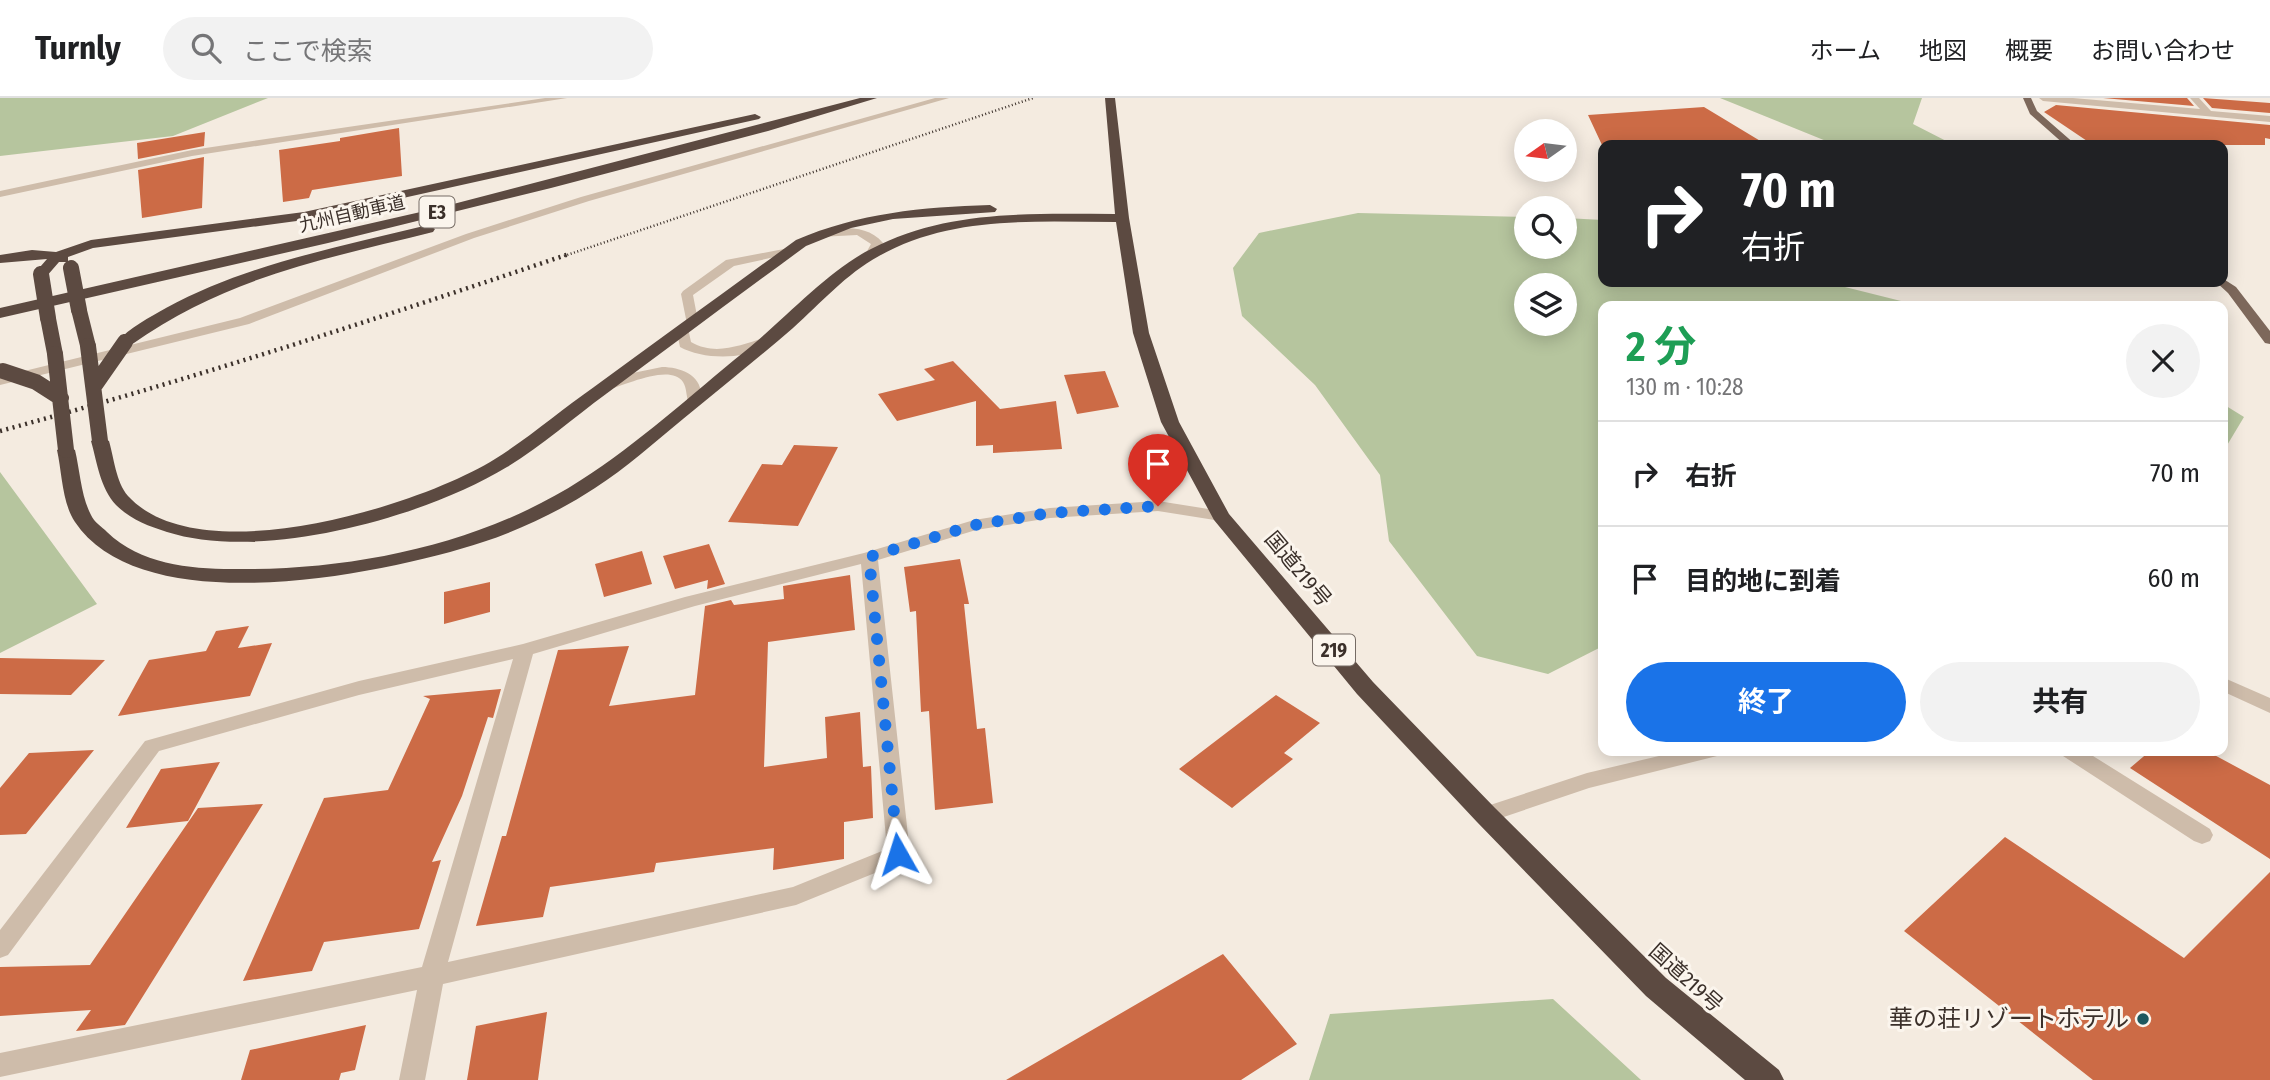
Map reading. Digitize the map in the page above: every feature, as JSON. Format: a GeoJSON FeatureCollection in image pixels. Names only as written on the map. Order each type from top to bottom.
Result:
{"type":"FeatureCollection","features":[{"type":"Feature","properties":{"kind":"highway","name":"九州自動車道"},"geometry":{"type":"LineString","coordinates":[[0,313],[374,228],[767,128],[874,98]]}},
{"type":"Feature","properties":{"kind":"highway"},"geometry":{"type":"LineString","coordinates":[[95,385],[125,342],[171,309],[238,280],[615,180],[874,98]]}},
{"type":"Feature","properties":{"kind":"highway","name":"国道219号"},"geometry":{"type":"LineString","coordinates":[[1110,98],[1121,212],[1141,334],[1170,422],[1221,516],[1365,688],[1486,815],[1656,987],[1768,1080]]}},
{"type":"Feature","properties":{"kind":"highway","name":"九州自動車道"},"geometry":{"type":"LineString","coordinates":[[0,299],[370,216],[760,116],[597,150],[372,203],[235,227],[91,244],[57,256]]}},
{"type":"Feature","properties":{"kind":"highway"},"geometry":{"type":"LineString","coordinates":[[0,259],[28,255],[57,256],[71,268],[95,385],[100,441],[116,493],[137,513],[166,527],[206,536],[260,536],[319,529],[374,516],[463,484],[532,442],[789,251],[819,234],[865,220],[911,212],[1121,212]]}},
{"type":"Feature","properties":{"kind":"highway"},"geometry":{"type":"LineString","coordinates":[[57,256],[41,274],[55,354],[66,450],[82,520],[99,538],[124,556],[152,566],[190,574],[230,577],[292,575],[410,555],[463,541],[519,521],[574,492],[621,461],[872,253],[915,235],[966,224],[1121,212]]}},
{"type":"Feature","properties":{"kind":"highway"},"geometry":{"type":"LineString","coordinates":[[1,374],[36,382],[61,398]]}},
{"type":"Feature","properties":{"kind":"main road"},"geometry":{"type":"LineString","coordinates":[[2027,98],[2033,112],[2065,140]]}},
{"type":"Feature","properties":{"kind":"main road"},"geometry":{"type":"LineString","coordinates":[[2228,287],[2270,340]]}},
{"type":"Feature","properties":{"kind":"street"},"geometry":{"type":"LineString","coordinates":[[0,194],[192,153],[563,98]]}},
{"type":"Feature","properties":{"kind":"street"},"geometry":{"type":"LineString","coordinates":[[1,374],[244,321],[470,236],[585,199],[945,98]]}},
{"type":"Feature","properties":{"kind":"street"},"geometry":{"type":"LineString","coordinates":[[2043,98],[2270,119]]}},
{"type":"Feature","properties":{"kind":"street"},"geometry":{"type":"LineString","coordinates":[[2193,98],[2208,113]]}},
{"type":"Feature","properties":{"kind":"street"},"geometry":{"type":"LineString","coordinates":[[819,234],[859,232],[872,237],[877,243],[872,253]]}},
{"type":"Feature","properties":{"kind":"street"},"geometry":{"type":"LineString","coordinates":[[768,341],[728,352],[693,351],[685,344],[687,294],[730,263],[789,251]]}},
{"type":"Feature","properties":{"kind":"street"},"geometry":{"type":"LineString","coordinates":[[607,386],[639,374],[669,371],[684,374],[692,380],[695,386],[694,401]]}},
{"type":"Feature","properties":{"kind":"street"},"geometry":{"type":"LineString","coordinates":[[0,948],[152,746],[359,688],[525,650],[691,601],[869,557],[974,525],[1050,513],[1158,506],[1221,516]]}},
{"type":"Feature","properties":{"kind":"street"},"geometry":{"type":"LineString","coordinates":[[0,1065],[432,976],[796,897],[898,854],[869,557]]}},
{"type":"Feature","properties":{"kind":"street"},"geometry":{"type":"LineString","coordinates":[[412,1080],[432,976],[525,650]]}},
{"type":"Feature","properties":{"kind":"street"},"geometry":{"type":"LineString","coordinates":[[2228,686],[2270,706]]}},
{"type":"Feature","properties":{"kind":"street"},"geometry":{"type":"LineString","coordinates":[[1486,815],[1587,781],[1690,756]]}},
{"type":"Feature","properties":{"kind":"street"},"geometry":{"type":"LineString","coordinates":[[2078,756],[2202,835]]}},
{"type":"Feature","properties":{"kind":"green space"},"geometry":{"type":"Polygon","coordinates":[[[0,98],[268,98],[173,136],[0,156],[0,98]]]}},
{"type":"Feature","properties":{"kind":"green space"},"geometry":{"type":"Polygon","coordinates":[[[1720,98],[1922,98],[1913,124],[1944,140],[1824,140],[1720,98]]]}},
{"type":"Feature","properties":{"kind":"green space"},"geometry":{"type":"Polygon","coordinates":[[[1358,213],[1514,217],[1514,259],[1577,259],[1577,219],[1598,220],[1598,287],[1845,287],[1901,301],[1598,301],[1598,649],[1548,674],[1477,656],[1389,541],[1380,475],[1315,385],[1242,316],[1233,268],[1259,233],[1358,213]]]}},
{"type":"Feature","properties":{"kind":"green space"},"geometry":{"type":"Polygon","coordinates":[[[2228,407],[2244,417],[2228,444],[2228,407]]]}},
{"type":"Feature","properties":{"kind":"green space"},"geometry":{"type":"Polygon","coordinates":[[[0,472],[97,604],[0,653],[0,472]]]}},
{"type":"Feature","properties":{"kind":"green space"},"geometry":{"type":"Polygon","coordinates":[[[1553,999],[1641,1080],[1309,1080],[1330,1014],[1553,999]]]}},
{"type":"Feature","properties":{"kind":"building"},"geometry":{"type":"Polygon","coordinates":[[[2103,98],[2187,98],[2194,106],[2103,98]]]}},
{"type":"Feature","properties":{"kind":"building"},"geometry":{"type":"Polygon","coordinates":[[[2203,98],[2270,103],[2270,113],[2212,108],[2203,98]]]}},
{"type":"Feature","properties":{"kind":"building"},"geometry":{"type":"Polygon","coordinates":[[[2056,105],[2270,125],[2270,139],[2265,138],[2265,145],[2228,145],[2228,140],[2086,140],[2044,112],[2056,105]]]}},
{"type":"Feature","properties":{"kind":"building"},"geometry":{"type":"Polygon","coordinates":[[[1704,107],[1759,140],[1600,140],[1588,115],[1704,107]]]}},
{"type":"Feature","properties":{"kind":"building"},"geometry":{"type":"Polygon","coordinates":[[[399,128],[402,176],[312,190],[309,198],[283,202],[279,150],[340,141],[340,138],[399,128]]]}},
{"type":"Feature","properties":{"kind":"building"},"geometry":{"type":"Polygon","coordinates":[[[205,132],[204,146],[138,159],[137,143],[205,132]]]}},
{"type":"Feature","properties":{"kind":"building"},"geometry":{"type":"Polygon","coordinates":[[[204,157],[202,208],[142,218],[138,170],[204,157]]]}},
{"type":"Feature","properties":{"kind":"building"},"geometry":{"type":"Polygon","coordinates":[[[953,361],[1000,409],[1056,401],[1062,449],[993,453],[993,445],[976,446],[976,401],[897,421],[878,394],[935,380],[924,369],[953,361]]]}},
{"type":"Feature","properties":{"kind":"building"},"geometry":{"type":"Polygon","coordinates":[[[1105,371],[1119,407],[1077,414],[1064,375],[1105,371]]]}},
{"type":"Feature","properties":{"kind":"building"},"geometry":{"type":"Polygon","coordinates":[[[794,445],[838,447],[798,526],[728,522],[762,464],[782,465],[794,445]]]}},
{"type":"Feature","properties":{"kind":"building"},"geometry":{"type":"Polygon","coordinates":[[[709,544],[725,584],[707,589],[708,580],[675,589],[663,556],[709,544]]]}},
{"type":"Feature","properties":{"kind":"building"},"geometry":{"type":"Polygon","coordinates":[[[642,551],[652,584],[604,597],[595,564],[642,551]]]}},
{"type":"Feature","properties":{"kind":"building"},"geometry":{"type":"Polygon","coordinates":[[[960,559],[969,604],[964,604],[977,729],[985,728],[993,803],[935,810],[929,711],[921,712],[916,611],[910,612],[904,567],[960,559]]]}},
{"type":"Feature","properties":{"kind":"building"},"geometry":{"type":"Polygon","coordinates":[[[850,575],[855,630],[768,642],[764,767],[827,758],[825,717],[860,712],[863,767],[871,766],[873,818],[844,822],[844,859],[773,870],[774,848],[656,863],[654,872],[550,887],[543,917],[476,926],[502,836],[506,836],[558,650],[629,646],[609,706],[695,695],[705,606],[731,600],[734,605],[784,599],[783,586],[850,575]]]}},
{"type":"Feature","properties":{"kind":"building"},"geometry":{"type":"Polygon","coordinates":[[[490,582],[490,612],[444,624],[444,592],[490,582]]]}},
{"type":"Feature","properties":{"kind":"building"},"geometry":{"type":"Polygon","coordinates":[[[249,626],[238,648],[272,643],[250,696],[118,716],[149,660],[206,651],[216,631],[249,626]]]}},
{"type":"Feature","properties":{"kind":"building"},"geometry":{"type":"Polygon","coordinates":[[[0,658],[105,660],[71,695],[0,694],[0,658]]]}},
{"type":"Feature","properties":{"kind":"building"},"geometry":{"type":"Polygon","coordinates":[[[501,689],[493,718],[488,717],[462,796],[432,862],[441,860],[419,929],[324,942],[312,971],[243,981],[324,798],[388,790],[430,699],[423,696],[501,689]]]}},
{"type":"Feature","properties":{"kind":"building"},"geometry":{"type":"Polygon","coordinates":[[[1276,695],[1320,723],[1284,753],[1293,759],[1232,808],[1179,769],[1276,695]]]}},
{"type":"Feature","properties":{"kind":"building"},"geometry":{"type":"Polygon","coordinates":[[[94,750],[26,834],[0,835],[0,788],[29,753],[94,750]]]}},
{"type":"Feature","properties":{"kind":"building"},"geometry":{"type":"Polygon","coordinates":[[[2144,756],[2216,756],[2270,785],[2270,859],[2130,768],[2144,756]]]}},
{"type":"Feature","properties":{"kind":"building"},"geometry":{"type":"Polygon","coordinates":[[[220,762],[188,821],[126,828],[161,769],[220,762]]]}},
{"type":"Feature","properties":{"kind":"building"},"geometry":{"type":"Polygon","coordinates":[[[263,804],[125,1025],[76,1031],[91,1010],[0,1016],[0,967],[90,965],[198,808],[263,804]]]}},
{"type":"Feature","properties":{"kind":"building","name":"華の荘リゾートホテル"},"geometry":{"type":"Polygon","coordinates":[[[2005,837],[2184,958],[2270,872],[2270,1080],[2093,1080],[1904,931],[2005,837]]]}},
{"type":"Feature","properties":{"kind":"building"},"geometry":{"type":"Polygon","coordinates":[[[1223,954],[1297,1044],[1241,1080],[1006,1080],[1223,954]]]}},
{"type":"Feature","properties":{"kind":"building"},"geometry":{"type":"Polygon","coordinates":[[[547,1012],[538,1080],[467,1080],[476,1026],[547,1012]]]}},
{"type":"Feature","properties":{"kind":"building"},"geometry":{"type":"Polygon","coordinates":[[[366,1025],[355,1070],[341,1073],[339,1080],[241,1080],[250,1050],[366,1025]]]}},
{"type":"Feature","properties":{"kind":"railway"},"geometry":{"type":"LineString","coordinates":[[564,256],[1033,98]]}},
{"type":"Feature","properties":{"kind":"railway"},"geometry":{"type":"LineString","coordinates":[[0,431],[286,347],[569,254]]}},
{"type":"Feature","properties":{"kind":"place","name":"華の荘リゾートホテル"},"geometry":{"type":"Point","coordinates":[2143,1019]}},
{"type":"Feature","properties":{"kind":"route"},"geometry":{"type":"LineString","coordinates":[[898,854],[869,557],[974,525],[1050,513],[1158,506]]}}]}
